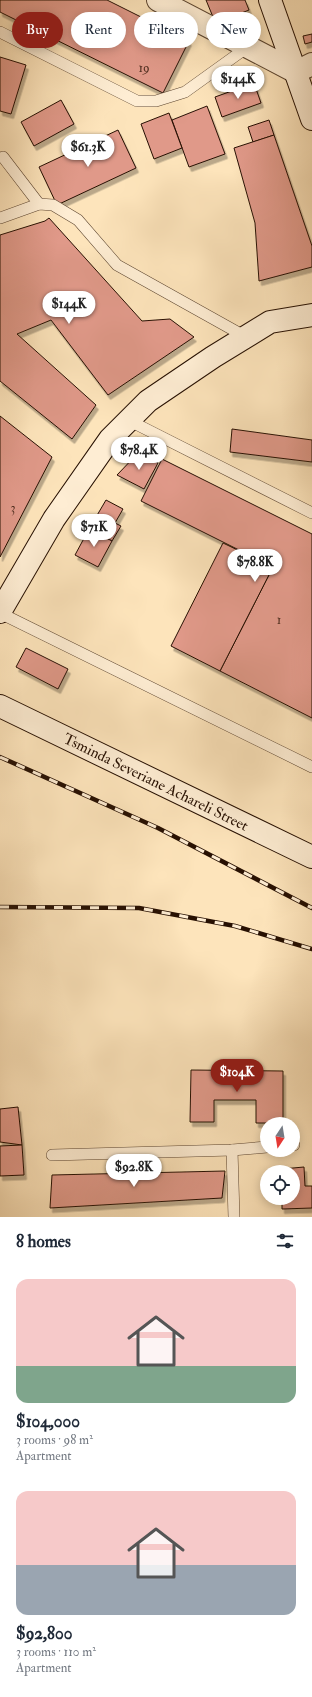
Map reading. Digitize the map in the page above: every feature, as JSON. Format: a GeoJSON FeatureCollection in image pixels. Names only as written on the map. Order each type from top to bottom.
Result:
{"type":"FeatureCollection","features":[{"type":"Feature","properties":{"kind":"main road"},"geometry":{"type":"LineString","coordinates":[[158,0],[206,24]]}},
{"type":"Feature","properties":{"kind":"main road"},"geometry":{"type":"LineString","coordinates":[[270,0],[304,68],[312,119]]}},
{"type":"Feature","properties":{"kind":"main road"},"geometry":{"type":"LineString","coordinates":[[254,48],[304,68]]}},
{"type":"Feature","properties":{"kind":"main road"},"geometry":{"type":"LineString","coordinates":[[0,613],[54,519],[110,438],[148,400],[270,322],[312,315]]}},
{"type":"Feature","properties":{"kind":"main road","name":"Tsminda Severiane Achareli Street"},"geometry":{"type":"LineString","coordinates":[[0,706],[312,858]]}},
{"type":"Feature","properties":{"kind":"lane"},"geometry":{"type":"LineString","coordinates":[[0,32],[137,101],[156,101],[185,92],[246,48]]}},
{"type":"Feature","properties":{"kind":"lane"},"geometry":{"type":"LineString","coordinates":[[4,157],[39,204]]}},
{"type":"Feature","properties":{"kind":"lane"},"geometry":{"type":"LineString","coordinates":[[0,218],[39,204],[53,205],[78,220],[117,265],[128,273],[246,337]]}},
{"type":"Feature","properties":{"kind":"lane"},"geometry":{"type":"LineString","coordinates":[[128,420],[312,513]]}},
{"type":"Feature","properties":{"kind":"lane"},"geometry":{"type":"LineString","coordinates":[[0,613],[312,767]]}},
{"type":"Feature","properties":{"kind":"lane"},"geometry":{"type":"LineString","coordinates":[[52,1155],[232,1150],[260,1148]]}},
{"type":"Feature","properties":{"kind":"lane"},"geometry":{"type":"LineString","coordinates":[[232,1150],[234,1217]]}},
{"type":"Feature","properties":{"kind":"building"},"geometry":{"type":"Polygon","coordinates":[[[0,0],[107,0],[134,14],[134,48],[186,48],[163,93],[72,48],[126,48],[126,12],[71,12],[71,47],[63,43],[63,12],[12,12],[12,18],[0,12],[0,0]]]}},
{"type":"Feature","properties":{"kind":"building"},"geometry":{"type":"Polygon","coordinates":[[[206,0],[245,0],[249,10],[244,12],[211,12],[206,0]]]}},
{"type":"Feature","properties":{"kind":"building"},"geometry":{"type":"Polygon","coordinates":[[[312,34],[312,42],[305,44],[303,36],[312,34]]]}},
{"type":"Feature","properties":{"kind":"building"},"geometry":{"type":"Polygon","coordinates":[[[0,57],[26,65],[11,114],[0,111],[0,57]]]}},
{"type":"Feature","properties":{"kind":"building"},"geometry":{"type":"Polygon","coordinates":[[[254,83],[261,103],[222,117],[215,97],[254,83]]]}},
{"type":"Feature","properties":{"kind":"building"},"geometry":{"type":"Polygon","coordinates":[[[61,100],[74,124],[34,146],[21,122],[61,100]]]}},
{"type":"Feature","properties":{"kind":"building"},"geometry":{"type":"Polygon","coordinates":[[[207,106],[225,154],[189,167],[172,120],[207,106]]]}},
{"type":"Feature","properties":{"kind":"building"},"geometry":{"type":"Polygon","coordinates":[[[169,113],[182,148],[154,159],[141,124],[169,113]]]}},
{"type":"Feature","properties":{"kind":"building"},"geometry":{"type":"Polygon","coordinates":[[[269,120],[274,135],[253,142],[248,127],[269,120]]]}},
{"type":"Feature","properties":{"kind":"building"},"geometry":{"type":"Polygon","coordinates":[[[118,130],[136,168],[57,205],[39,167],[118,130]]]}},
{"type":"Feature","properties":{"kind":"building"},"geometry":{"type":"Polygon","coordinates":[[[274,135],[312,246],[312,267],[259,281],[255,223],[234,148],[274,135]]]}},
{"type":"Feature","properties":{"kind":"building"},"geometry":{"type":"Polygon","coordinates":[[[49,218],[142,321],[170,319],[194,337],[108,395],[51,320],[17,334],[96,405],[72,439],[0,381],[0,235],[45,221],[49,218]]]}},
{"type":"Feature","properties":{"kind":"building"},"geometry":{"type":"Polygon","coordinates":[[[0,416],[52,457],[0,557],[0,416]]]}},
{"type":"Feature","properties":{"kind":"building"},"geometry":{"type":"Polygon","coordinates":[[[232,429],[312,440],[312,462],[230,452],[232,429]]]}},
{"type":"Feature","properties":{"kind":"building"},"geometry":{"type":"Polygon","coordinates":[[[138,453],[158,463],[144,489],[117,475],[138,453]]]}},
{"type":"Feature","properties":{"kind":"building"},"geometry":{"type":"Polygon","coordinates":[[[162,459],[312,534],[312,718],[220,671],[273,567],[141,501],[162,459]]]}},
{"type":"Feature","properties":{"kind":"building"},"geometry":{"type":"Polygon","coordinates":[[[106,500],[123,509],[115,523],[121,526],[112,541],[89,529],[106,500]]]}},
{"type":"Feature","properties":{"kind":"building"},"geometry":{"type":"Polygon","coordinates":[[[89,529],[112,541],[98,567],[75,555],[89,529]]]}},
{"type":"Feature","properties":{"kind":"building"},"geometry":{"type":"Polygon","coordinates":[[[223,543],[273,567],[220,671],[171,646],[223,543]]]}},
{"type":"Feature","properties":{"kind":"building"},"geometry":{"type":"Polygon","coordinates":[[[26,648],[68,669],[58,689],[16,667],[26,648]]]}},
{"type":"Feature","properties":{"kind":"building"},"geometry":{"type":"Polygon","coordinates":[[[191,1070],[283,1071],[283,1117],[260,1117],[260,1123],[256,1123],[256,1100],[214,1100],[214,1122],[190,1122],[191,1070]]]}},
{"type":"Feature","properties":{"kind":"building"},"geometry":{"type":"Polygon","coordinates":[[[18,1107],[22,1145],[0,1142],[0,1109],[18,1107]]]}},
{"type":"Feature","properties":{"kind":"building"},"geometry":{"type":"Polygon","coordinates":[[[22,1145],[24,1175],[0,1176],[0,1146],[22,1145]]]}},
{"type":"Feature","properties":{"kind":"building"},"geometry":{"type":"Polygon","coordinates":[[[300,1167],[304,1167],[305,1186],[312,1186],[312,1208],[282,1209],[282,1205],[300,1205],[300,1167]]]}},
{"type":"Feature","properties":{"kind":"building"},"geometry":{"type":"Polygon","coordinates":[[[225,1171],[222,1198],[50,1208],[52,1175],[225,1171]]]}},
{"type":"Feature","properties":{"kind":"railway"},"geometry":{"type":"LineString","coordinates":[[0,757],[158,828],[312,908]]}},
{"type":"Feature","properties":{"kind":"railway"},"geometry":{"type":"LineString","coordinates":[[0,907],[139,908],[235,926],[312,949]]}}]}
